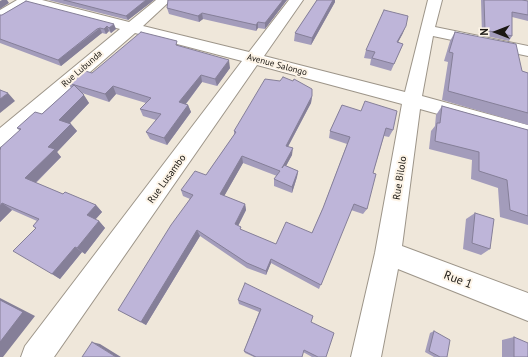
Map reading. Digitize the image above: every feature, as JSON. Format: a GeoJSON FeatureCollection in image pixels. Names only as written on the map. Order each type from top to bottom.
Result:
{"type":"FeatureCollection","features":[{"type":"Feature","properties":{"kind":"street","name":"Avenue Salongo"},"geometry":{"type":"LineString","coordinates":[[26,0],[412,100],[528,132]]}},
{"type":"Feature","properties":{"kind":"street"},"geometry":{"type":"LineString","coordinates":[[0,16],[26,0]]}},
{"type":"Feature","properties":{"kind":"street","name":"Rue Lubunda"},"geometry":{"type":"LineString","coordinates":[[0,139],[164,0]]}},
{"type":"Feature","properties":{"kind":"street","name":"Rue Lusambo"},"geometry":{"type":"LineString","coordinates":[[36,357],[296,0]]}},
{"type":"Feature","properties":{"kind":"street","name":"Rue Bilolo"},"geometry":{"type":"LineString","coordinates":[[366,357],[388,253],[412,100],[426,30],[434,0]]}},
{"type":"Feature","properties":{"kind":"street"},"geometry":{"type":"LineString","coordinates":[[426,30],[528,51]]}},
{"type":"Feature","properties":{"kind":"street","name":"Rue 1"},"geometry":{"type":"LineString","coordinates":[[388,253],[528,307]]}},
{"type":"Feature","properties":{"kind":"building"},"geometry":{"type":"Polygon","coordinates":[[[64,0],[146,0],[126,16],[64,0]]]}},
{"type":"Feature","properties":{"kind":"building"},"geometry":{"type":"Polygon","coordinates":[[[168,0],[283,0],[265,23],[258,22],[256,25],[202,13],[198,16],[167,8],[168,0]]]}},
{"type":"Feature","properties":{"kind":"building"},"geometry":{"type":"Polygon","coordinates":[[[317,0],[333,0],[312,38],[295,33],[317,0]]]}},
{"type":"Feature","properties":{"kind":"building"},"geometry":{"type":"Polygon","coordinates":[[[484,0],[528,1],[528,15],[512,12],[512,36],[485,30],[484,0]]]}},
{"type":"Feature","properties":{"kind":"building"},"geometry":{"type":"Polygon","coordinates":[[[26,1],[114,24],[109,28],[107,26],[104,29],[97,29],[58,60],[0,39],[0,15],[26,1]]]}},
{"type":"Feature","properties":{"kind":"building"},"geometry":{"type":"Polygon","coordinates":[[[384,10],[408,16],[406,26],[397,42],[403,44],[394,64],[372,58],[375,52],[366,50],[384,10]]]}},
{"type":"Feature","properties":{"kind":"building"},"geometry":{"type":"Polygon","coordinates":[[[141,32],[177,41],[176,45],[229,60],[215,79],[201,75],[179,102],[188,105],[164,138],[146,132],[161,114],[140,109],[151,98],[113,86],[105,94],[68,83],[82,70],[92,73],[141,32]]]}},
{"type":"Feature","properties":{"kind":"building"},"geometry":{"type":"Polygon","coordinates":[[[455,32],[516,44],[522,71],[528,73],[528,113],[448,91],[453,53],[449,52],[455,32]]]}},
{"type":"Feature","properties":{"kind":"building"},"geometry":{"type":"Polygon","coordinates":[[[283,77],[293,81],[294,79],[312,89],[312,96],[286,146],[293,148],[282,168],[284,165],[298,171],[292,187],[274,179],[280,171],[242,156],[220,194],[245,204],[235,224],[241,227],[240,229],[276,244],[286,222],[312,233],[350,137],[330,131],[342,105],[361,111],[365,101],[397,111],[393,130],[386,128],[373,173],[376,174],[367,209],[354,204],[321,285],[271,259],[266,271],[247,263],[197,230],[141,322],[118,310],[171,225],[193,195],[181,190],[195,171],[206,175],[236,132],[234,131],[265,79],[280,81],[283,77]]]}},
{"type":"Feature","properties":{"kind":"building"},"geometry":{"type":"Polygon","coordinates":[[[74,85],[84,95],[59,120],[71,124],[48,147],[55,149],[25,178],[63,194],[65,192],[96,205],[87,215],[99,221],[77,248],[75,247],[52,274],[13,251],[36,228],[33,226],[39,219],[2,203],[0,206],[0,148],[21,129],[17,128],[35,112],[42,114],[74,85]]]}},
{"type":"Feature","properties":{"kind":"building"},"geometry":{"type":"Polygon","coordinates":[[[0,90],[8,93],[0,99],[0,90]]]}},
{"type":"Feature","properties":{"kind":"building"},"geometry":{"type":"Polygon","coordinates":[[[442,106],[528,130],[528,216],[510,210],[507,180],[479,171],[479,152],[435,141],[437,123],[440,123],[442,106]]]}},
{"type":"Feature","properties":{"kind":"building"},"geometry":{"type":"Polygon","coordinates":[[[475,213],[494,219],[490,249],[472,243],[475,213]]]}},
{"type":"Feature","properties":{"kind":"building"},"geometry":{"type":"Polygon","coordinates":[[[245,283],[313,316],[311,322],[334,333],[326,357],[318,357],[304,350],[302,357],[256,357],[244,351],[261,309],[238,300],[245,283]]]}},
{"type":"Feature","properties":{"kind":"building"},"geometry":{"type":"Polygon","coordinates":[[[0,300],[23,312],[0,342],[0,300]]]}},
{"type":"Feature","properties":{"kind":"building"},"geometry":{"type":"Polygon","coordinates":[[[434,331],[450,340],[447,357],[440,357],[429,351],[434,331]]]}},
{"type":"Feature","properties":{"kind":"building"},"geometry":{"type":"Polygon","coordinates":[[[514,337],[528,343],[528,357],[514,357],[514,337]]]}},
{"type":"Feature","properties":{"kind":"building"},"geometry":{"type":"Polygon","coordinates":[[[92,342],[116,357],[82,357],[92,342]]]}}]}
